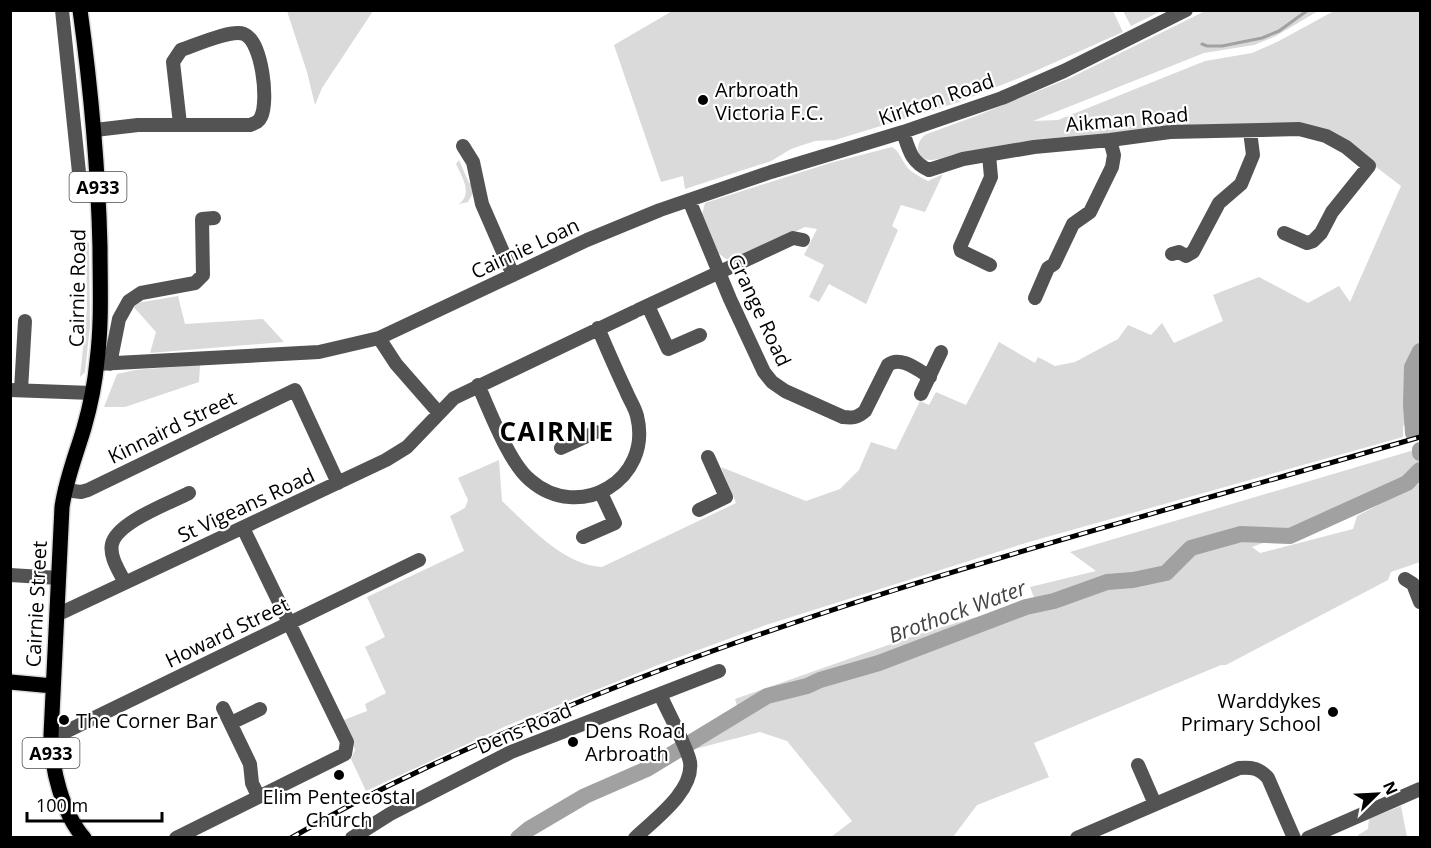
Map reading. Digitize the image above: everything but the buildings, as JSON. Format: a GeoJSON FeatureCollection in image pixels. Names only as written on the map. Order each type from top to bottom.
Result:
{"type":"FeatureCollection","features":[{"type":"Feature","properties":{"kind":"main road","name":"Cairnie Road"},"geometry":{"type":"LineString","coordinates":[[80,10],[95,130],[104,364],[92,393]]}},
{"type":"Feature","properties":{"kind":"main road","name":"Cairnie Street"},"geometry":{"type":"LineString","coordinates":[[72,837],[70,818],[51,753],[53,686],[65,490],[84,429],[92,393]]}},
{"type":"Feature","properties":{"kind":"main road"},"geometry":{"type":"LineString","coordinates":[[10,682],[53,686]]}},
{"type":"Feature","properties":{"kind":"main road","name":"Cairnie Street"},"geometry":{"type":"LineString","coordinates":[[70,818],[84,837]]}},
{"type":"Feature","properties":{"kind":"street"},"geometry":{"type":"LineString","coordinates":[[62,10],[80,182],[98,182]]}},
{"type":"Feature","properties":{"kind":"street","name":"Kirkton Road"},"geometry":{"type":"LineString","coordinates":[[689,200],[1002,98],[1064,71],[1186,10]]}},
{"type":"Feature","properties":{"kind":"street"},"geometry":{"type":"LineString","coordinates":[[95,130],[138,125],[250,125],[258,121],[263,115],[265,81],[255,43],[247,35],[236,32],[181,50],[176,55],[173,62],[180,124]]}},
{"type":"Feature","properties":{"kind":"street","name":"Aikman Road"},"geometry":{"type":"LineString","coordinates":[[903,132],[911,154],[919,165],[929,170],[963,159],[1034,147],[1170,132],[1299,129],[1326,136],[1346,147],[1369,166],[1332,212],[1321,233],[1313,242],[1307,243],[1284,233]]}},
{"type":"Feature","properties":{"kind":"street"},"geometry":{"type":"LineString","coordinates":[[1172,254],[1179,252],[1186,256],[1193,252],[1218,203],[1241,184],[1253,155],[1250,131]]}},
{"type":"Feature","properties":{"kind":"street"},"geometry":{"type":"LineString","coordinates":[[1035,297],[1048,268],[1054,264],[1073,224],[1090,212],[1112,167],[1114,160],[1110,140]]}},
{"type":"Feature","properties":{"kind":"street"},"geometry":{"type":"LineString","coordinates":[[463,146],[473,162],[482,204],[513,275]]}},
{"type":"Feature","properties":{"kind":"street"},"geometry":{"type":"LineString","coordinates":[[989,155],[991,177],[960,246],[961,250],[990,265]]}},
{"type":"Feature","properties":{"kind":"street","name":"Grange Road"},"geometry":{"type":"LineString","coordinates":[[689,200],[764,372],[784,391],[843,417],[859,417],[865,411],[894,356],[930,377]]}},
{"type":"Feature","properties":{"kind":"street","name":"Cairnie Loan"},"geometry":{"type":"LineString","coordinates":[[104,364],[319,352],[380,338],[587,240],[689,200]]}},
{"type":"Feature","properties":{"kind":"street"},"geometry":{"type":"LineString","coordinates":[[104,364],[119,319],[129,301],[141,293],[195,283],[210,275],[202,219],[214,218]]}},
{"type":"Feature","properties":{"kind":"street"},"geometry":{"type":"LineString","coordinates":[[380,338],[396,364],[438,412],[454,398],[478,385],[598,328],[793,238],[803,240]]}},
{"type":"Feature","properties":{"kind":"street"},"geometry":{"type":"LineString","coordinates":[[640,309],[668,349],[699,334]]}},
{"type":"Feature","properties":{"kind":"street"},"geometry":{"type":"LineString","coordinates":[[25,321],[16,390],[92,393]]}},
{"type":"Feature","properties":{"kind":"street"},"geometry":{"type":"LineString","coordinates":[[478,385],[516,465],[529,480],[546,492],[560,497],[581,498],[601,493],[614,486],[626,474],[635,457],[638,435],[637,416],[598,328]]}},
{"type":"Feature","properties":{"kind":"street"},"geometry":{"type":"LineString","coordinates":[[921,394],[941,352]]}},
{"type":"Feature","properties":{"kind":"street","name":"Kinnaird Street"},"geometry":{"type":"LineString","coordinates":[[65,490],[81,492],[88,490],[295,390],[338,483]]}},
{"type":"Feature","properties":{"kind":"street","name":"St Vigeans Road"},"geometry":{"type":"LineString","coordinates":[[58,613],[386,460],[407,447],[438,412]]}},
{"type":"Feature","properties":{"kind":"street"},"geometry":{"type":"LineString","coordinates":[[561,448],[596,432]]}},
{"type":"Feature","properties":{"kind":"street"},"geometry":{"type":"LineString","coordinates":[[699,510],[726,497],[708,457]]}},
{"type":"Feature","properties":{"kind":"street"},"geometry":{"type":"LineString","coordinates":[[583,537],[615,523],[601,493]]}},
{"type":"Feature","properties":{"kind":"street"},"geometry":{"type":"LineString","coordinates":[[125,583],[112,555],[112,543],[120,529],[189,494]]}},
{"type":"Feature","properties":{"kind":"street"},"geometry":{"type":"LineString","coordinates":[[176,837],[345,754],[347,749],[347,741],[243,528]]}},
{"type":"Feature","properties":{"kind":"street","name":"Howard Street"},"geometry":{"type":"LineString","coordinates":[[51,735],[61,734],[419,560]]}},
{"type":"Feature","properties":{"kind":"street"},"geometry":{"type":"LineString","coordinates":[[10,575],[59,578]]}},
{"type":"Feature","properties":{"kind":"street"},"geometry":{"type":"LineString","coordinates":[[1405,579],[1413,584],[1420,602]]}},
{"type":"Feature","properties":{"kind":"street","name":"Dens Road"},"geometry":{"type":"LineString","coordinates":[[352,837],[390,814],[511,752],[719,671]]}},
{"type":"Feature","properties":{"kind":"street"},"geometry":{"type":"LineString","coordinates":[[635,837],[681,793],[690,774],[689,758],[660,694]]}},
{"type":"Feature","properties":{"kind":"street"},"geometry":{"type":"LineString","coordinates":[[223,708],[250,764],[252,783],[258,796]]}},
{"type":"Feature","properties":{"kind":"street"},"geometry":{"type":"LineString","coordinates":[[231,723],[260,709]]}},
{"type":"Feature","properties":{"kind":"street"},"geometry":{"type":"LineString","coordinates":[[1138,765],[1155,804]]}},
{"type":"Feature","properties":{"kind":"street"},"geometry":{"type":"LineString","coordinates":[[1077,837],[1239,768],[1252,767],[1262,771],[1268,778],[1294,837]]}},
{"type":"Feature","properties":{"kind":"street"},"geometry":{"type":"LineString","coordinates":[[1308,837],[1420,789]]}},
{"type":"Feature","properties":{"kind":"shaded area"},"geometry":{"type":"Polygon","coordinates":[[[674,10],[1113,11],[1123,32],[956,103],[835,140],[815,141],[791,149],[771,161],[685,189],[683,176],[661,182],[614,45],[674,10]]]}},
{"type":"Feature","properties":{"kind":"shaded area"},"geometry":{"type":"Polygon","coordinates":[[[287,11],[373,11],[322,88],[315,105],[307,72],[287,11]]]}},
{"type":"Feature","properties":{"kind":"shaded area"},"geometry":{"type":"Polygon","coordinates":[[[1123,11],[1161,11],[1131,26],[1123,11]]]}},
{"type":"Feature","properties":{"kind":"shaded area"},"geometry":{"type":"Polygon","coordinates":[[[1205,11],[1318,11],[1276,36],[1254,45],[1204,53],[1033,121],[1058,120],[1205,61],[1252,53],[1334,11],[1420,11],[1420,411],[1403,426],[1403,437],[1029,542],[766,625],[658,665],[506,726],[366,791],[351,759],[355,750],[344,720],[367,711],[365,704],[386,693],[365,647],[385,637],[367,597],[464,551],[450,516],[465,508],[468,500],[458,478],[499,460],[502,501],[560,552],[588,565],[602,567],[736,503],[721,467],[806,501],[840,489],[859,470],[871,442],[896,450],[920,401],[929,405],[936,392],[966,405],[999,342],[1035,363],[1038,357],[1055,366],[1075,362],[1118,339],[1128,325],[1151,335],[1162,323],[1174,343],[1223,321],[1213,295],[1259,277],[1308,303],[1339,286],[1350,302],[1401,186],[1350,147],[1312,129],[1216,126],[957,157],[955,154],[934,160],[926,159],[919,154],[918,145],[927,134],[1070,78],[1205,11]]]}},
{"type":"Feature","properties":{"kind":"shaded area"},"geometry":{"type":"Polygon","coordinates":[[[892,147],[899,153],[909,169],[928,181],[943,174],[925,212],[901,205],[892,226],[898,230],[866,304],[829,284],[819,302],[809,297],[824,265],[804,255],[817,229],[805,227],[734,260],[726,259],[718,253],[702,214],[705,203],[830,163],[892,147]]]}},
{"type":"Feature","properties":{"kind":"shaded area"},"geometry":{"type":"Polygon","coordinates":[[[459,160],[471,183],[473,193],[468,202],[459,204],[466,190],[456,164],[459,160]]]}},
{"type":"Feature","properties":{"kind":"shaded area"},"geometry":{"type":"Polygon","coordinates":[[[86,240],[89,243],[90,326],[85,372],[80,377],[87,308],[86,240]]]}},
{"type":"Feature","properties":{"kind":"shaded area"},"geometry":{"type":"Polygon","coordinates":[[[178,296],[185,324],[263,319],[284,342],[150,353],[156,332],[131,304],[178,296]]]}},
{"type":"Feature","properties":{"kind":"shaded area"},"geometry":{"type":"Polygon","coordinates":[[[200,365],[199,382],[125,407],[104,407],[117,374],[135,370],[200,365]]]}},
{"type":"Feature","properties":{"kind":"shaded area"},"geometry":{"type":"Polygon","coordinates":[[[1414,450],[1420,465],[1404,481],[1290,533],[1252,547],[1260,553],[1353,529],[1357,516],[1420,483],[1420,562],[1391,572],[1388,580],[1226,665],[1221,665],[1034,743],[1049,777],[977,805],[953,837],[831,837],[852,821],[787,741],[760,732],[695,749],[688,735],[737,706],[735,699],[925,632],[1035,600],[1030,587],[1096,571],[1070,552],[1414,450]]]}},
{"type":"Feature","properties":{"kind":"shaded area"},"geometry":{"type":"Polygon","coordinates":[[[1401,806],[1407,837],[1359,837],[1358,835],[1368,829],[1369,819],[1401,806]]]}},
{"type":"Feature","properties":{"kind":"waterway"},"geometry":{"type":"LineString","coordinates":[[1202,44],[1222,46],[1262,38],[1279,31],[1308,10]]}},
{"type":"Feature","properties":{"kind":"waterway","name":"Brothock Water"},"geometry":{"type":"LineString","coordinates":[[1413,433],[1412,367],[1420,351]]}},
{"type":"Feature","properties":{"kind":"waterway","name":"Brothock Water"},"geometry":{"type":"LineString","coordinates":[[518,838],[585,796],[647,769],[767,696],[879,663],[1026,607],[1054,601],[1107,582],[1133,580],[1166,573],[1191,548],[1241,534],[1290,536],[1407,483],[1420,470]]}},
{"type":"Feature","properties":{"kind":"railway"},"geometry":{"type":"LineString","coordinates":[[291,838],[391,784],[494,737],[669,667],[774,629],[988,561],[1420,437]]}},
{"type":"Feature","properties":{"kind":"place","name":"Arbroath Victoria F.C."},"geometry":{"type":"Point","coordinates":[703,100]}},
{"type":"Feature","properties":{"kind":"place","name":"Warddykes Primary School"},"geometry":{"type":"Point","coordinates":[1333,712]}},
{"type":"Feature","properties":{"kind":"place","name":"The Corner Bar"},"geometry":{"type":"Point","coordinates":[64,720]}},
{"type":"Feature","properties":{"kind":"place","name":"Dens Road Arbroath"},"geometry":{"type":"Point","coordinates":[573,742]}},
{"type":"Feature","properties":{"kind":"place","name":"Elim Pentecostal Church"},"geometry":{"type":"Point","coordinates":[339,775]}},
{"type":"Feature","properties":{"kind":"district","name":"CAIRNIE"},"geometry":{"type":"Point","coordinates":[557,431]}}]}
